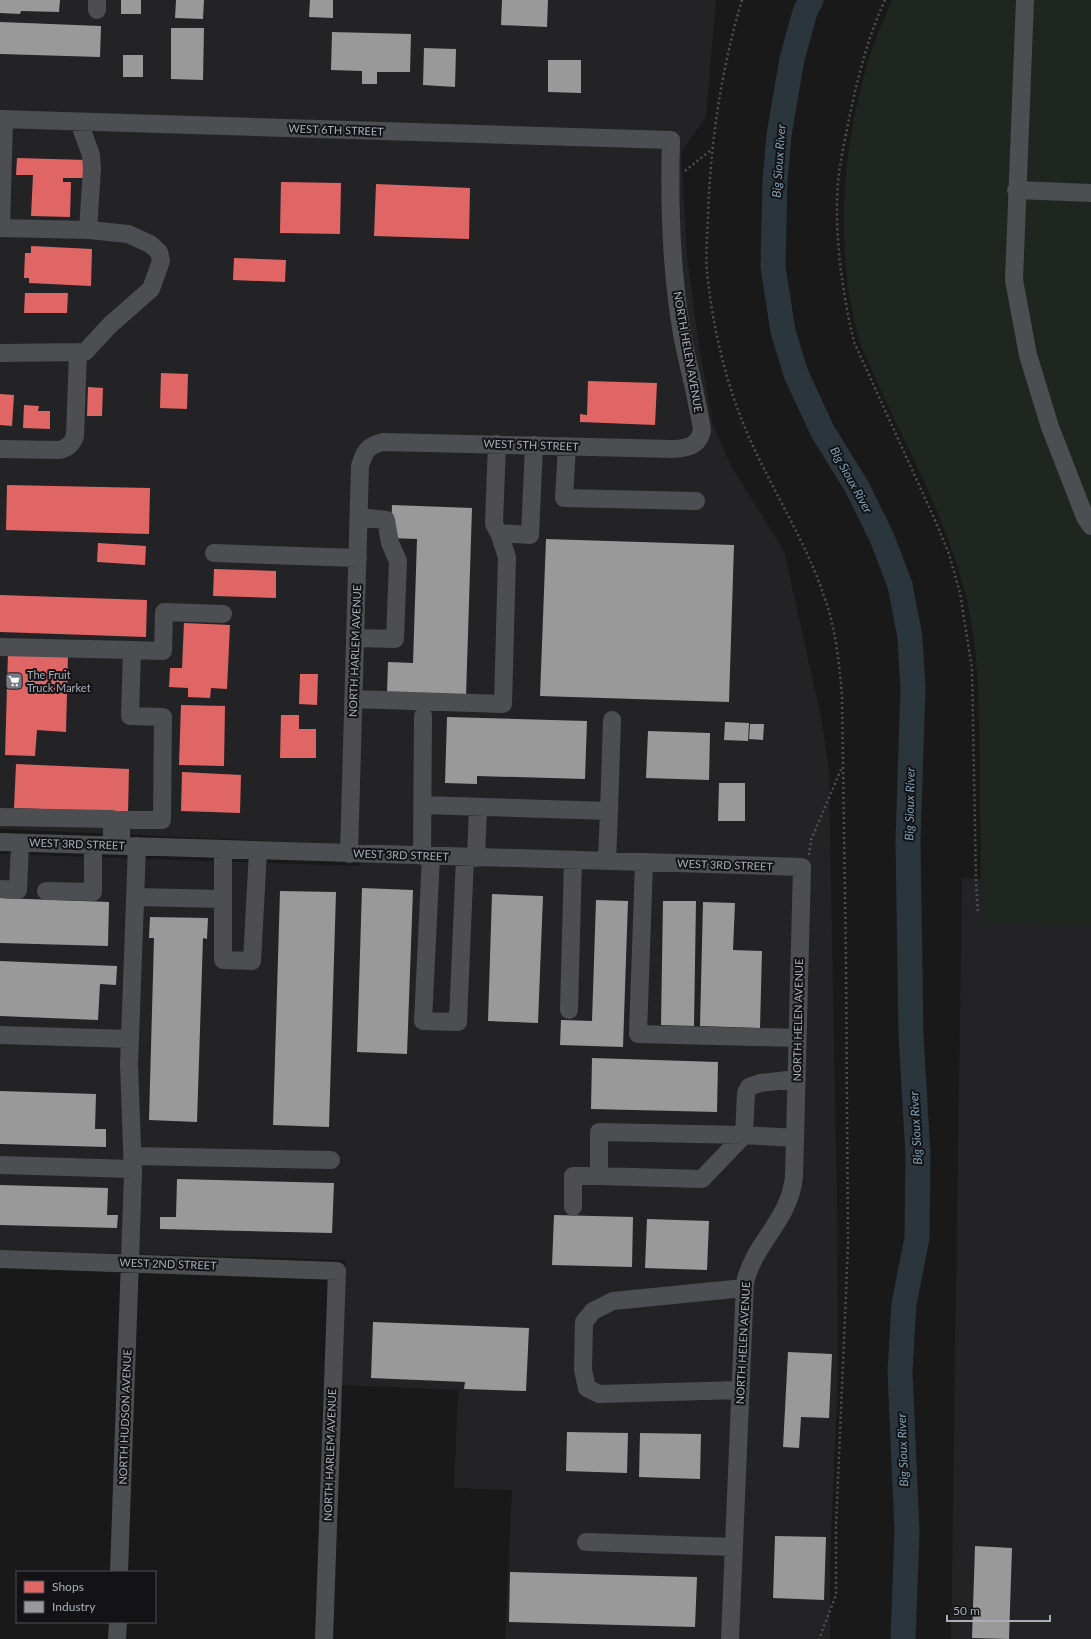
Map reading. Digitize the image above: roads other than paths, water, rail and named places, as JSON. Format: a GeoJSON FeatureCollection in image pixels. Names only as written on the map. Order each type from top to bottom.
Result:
{"type":"FeatureCollection","features":[{"type":"Feature","properties":{"kind":"street"},"geometry":{"type":"LineString","coordinates":[[1025,0],[1016,190],[1014,280],[1028,355],[1050,427],[1085,517],[1091,526]]}},
{"type":"Feature","properties":{"kind":"street"},"geometry":{"type":"LineString","coordinates":[[0,353],[85,352],[110,325],[151,289],[161,261],[159,252],[150,244],[128,234],[88,230],[0,228],[2,119]]}},
{"type":"Feature","properties":{"kind":"street","name":"WEST 6TH STREET"},"geometry":{"type":"LineString","coordinates":[[2,119],[671,140]]}},
{"type":"Feature","properties":{"kind":"street"},"geometry":{"type":"LineString","coordinates":[[79,122],[91,155],[92,169],[88,230]]}},
{"type":"Feature","properties":{"kind":"street","name":"NORTH HELEN AVENUE"},"geometry":{"type":"LineString","coordinates":[[671,140],[670,177],[672,254],[682,334],[702,430],[697,443]]}},
{"type":"Feature","properties":{"kind":"street"},"geometry":{"type":"LineString","coordinates":[[1016,190],[1091,193]]}},
{"type":"Feature","properties":{"kind":"street"},"geometry":{"type":"LineString","coordinates":[[0,450],[60,450],[68,448],[72,443],[75,436],[78,352]]}},
{"type":"Feature","properties":{"kind":"street","name":"WEST 5TH STREET"},"geometry":{"type":"LineString","coordinates":[[366,450],[373,444],[390,442],[673,449],[691,446],[697,443]]}},
{"type":"Feature","properties":{"kind":"street"},"geometry":{"type":"LineString","coordinates":[[354,699],[503,704],[507,557],[500,533],[494,524],[497,444]]}},
{"type":"Feature","properties":{"kind":"street"},"geometry":{"type":"LineString","coordinates":[[500,533],[530,535],[534,445]]}},
{"type":"Feature","properties":{"kind":"street"},"geometry":{"type":"LineString","coordinates":[[567,446],[564,498],[696,501]]}},
{"type":"Feature","properties":{"kind":"street","name":"NORTH HARLEM AVENUE"},"geometry":{"type":"LineString","coordinates":[[349,854],[360,466],[366,450]]}},
{"type":"Feature","properties":{"kind":"street"},"geometry":{"type":"LineString","coordinates":[[355,638],[395,639],[398,561],[390,543],[386,520],[359,517]]}},
{"type":"Feature","properties":{"kind":"street"},"geometry":{"type":"LineString","coordinates":[[214,553],[358,558]]}},
{"type":"Feature","properties":{"kind":"street"},"geometry":{"type":"LineString","coordinates":[[0,647],[163,651],[164,612],[223,614]]}},
{"type":"Feature","properties":{"kind":"street"},"geometry":{"type":"LineString","coordinates":[[123,846],[121,820],[162,820],[163,717],[130,716],[132,650]]}},
{"type":"Feature","properties":{"kind":"street"},"geometry":{"type":"LineString","coordinates":[[423,716],[422,805],[426,856],[423,1021],[458,1022],[471,858],[478,807]]}},
{"type":"Feature","properties":{"kind":"street"},"geometry":{"type":"LineString","coordinates":[[608,861],[612,720]]}},
{"type":"Feature","properties":{"kind":"street"},"geometry":{"type":"LineString","coordinates":[[422,805],[609,811]]}},
{"type":"Feature","properties":{"kind":"street"},"geometry":{"type":"LineString","coordinates":[[0,817],[112,819],[123,846]]}},
{"type":"Feature","properties":{"kind":"street"},"geometry":{"type":"LineString","coordinates":[[67,819],[67,844]]}},
{"type":"Feature","properties":{"kind":"street","name":"WEST 3RD STREET"},"geometry":{"type":"LineString","coordinates":[[0,842],[471,858],[802,867]]}},
{"type":"Feature","properties":{"kind":"street"},"geometry":{"type":"LineString","coordinates":[[0,889],[18,890],[20,842]]}},
{"type":"Feature","properties":{"kind":"street"},"geometry":{"type":"LineString","coordinates":[[46,891],[93,892],[93,845]]}},
{"type":"Feature","properties":{"kind":"street","name":"NORTH HUDSON AVENUE"},"geometry":{"type":"LineString","coordinates":[[119,1571],[133,1162],[130,1098],[130,1039],[135,897],[123,846]]}},
{"type":"Feature","properties":{"kind":"street"},"geometry":{"type":"LineString","coordinates":[[223,849],[223,960],[252,961],[258,851]]}},
{"type":"Feature","properties":{"kind":"street"},"geometry":{"type":"LineString","coordinates":[[569,1010],[573,860]]}},
{"type":"Feature","properties":{"kind":"street"},"geometry":{"type":"LineString","coordinates":[[644,862],[638,1034],[797,1038]]}},
{"type":"Feature","properties":{"kind":"street","name":"NORTH HELEN AVENUE"},"geometry":{"type":"LineString","coordinates":[[730,1639],[744,1288],[748,1271],[755,1256],[773,1231],[788,1204],[793,1190],[802,867]]}},
{"type":"Feature","properties":{"kind":"street"},"geometry":{"type":"LineString","coordinates":[[135,897],[223,899]]}},
{"type":"Feature","properties":{"kind":"street"},"geometry":{"type":"LineString","coordinates":[[0,1035],[130,1039]]}},
{"type":"Feature","properties":{"kind":"street"},"geometry":{"type":"LineString","coordinates":[[573,1207],[573,1176],[702,1179],[744,1135],[746,1092],[749,1087],[767,1082],[796,1078]]}},
{"type":"Feature","properties":{"kind":"street"},"geometry":{"type":"LineString","coordinates":[[599,1176],[599,1132],[744,1135],[795,1138]]}},
{"type":"Feature","properties":{"kind":"street"},"geometry":{"type":"LineString","coordinates":[[0,1165],[331,1160]]}},
{"type":"Feature","properties":{"kind":"street","name":"WEST 2ND STREET"},"geometry":{"type":"LineString","coordinates":[[0,1259],[337,1272]]}},
{"type":"Feature","properties":{"kind":"street","name":"NORTH HARLEM AVENUE"},"geometry":{"type":"LineString","coordinates":[[324,1639],[337,1272]]}},
{"type":"Feature","properties":{"kind":"street"},"geometry":{"type":"LineString","coordinates":[[740,1390],[599,1394],[587,1388],[583,1370],[584,1322],[593,1311],[613,1301],[744,1288]]}},
{"type":"Feature","properties":{"kind":"street"},"geometry":{"type":"LineString","coordinates":[[586,1542],[734,1547]]}},
{"type":"Feature","properties":{"kind":"street"},"geometry":{"type":"LineString","coordinates":[[117,1639],[118,1623]]}},
{"type":"Feature","properties":{"kind":"waterway","name":"Big Sioux River"},"geometry":{"type":"LineString","coordinates":[[811,0],[805,12],[792,59],[779,135],[775,181],[773,267],[783,331],[796,374],[823,432],[857,487],[882,538],[900,585],[910,637],[913,688],[908,840],[911,1035],[918,1155],[917,1238],[904,1304],[900,1372],[907,1531],[903,1639]]}},
{"type":"Feature","properties":{"kind":"place","name":"The Fruit Truck Market"},"geometry":{"type":"Point","coordinates":[14,681]}}]}
